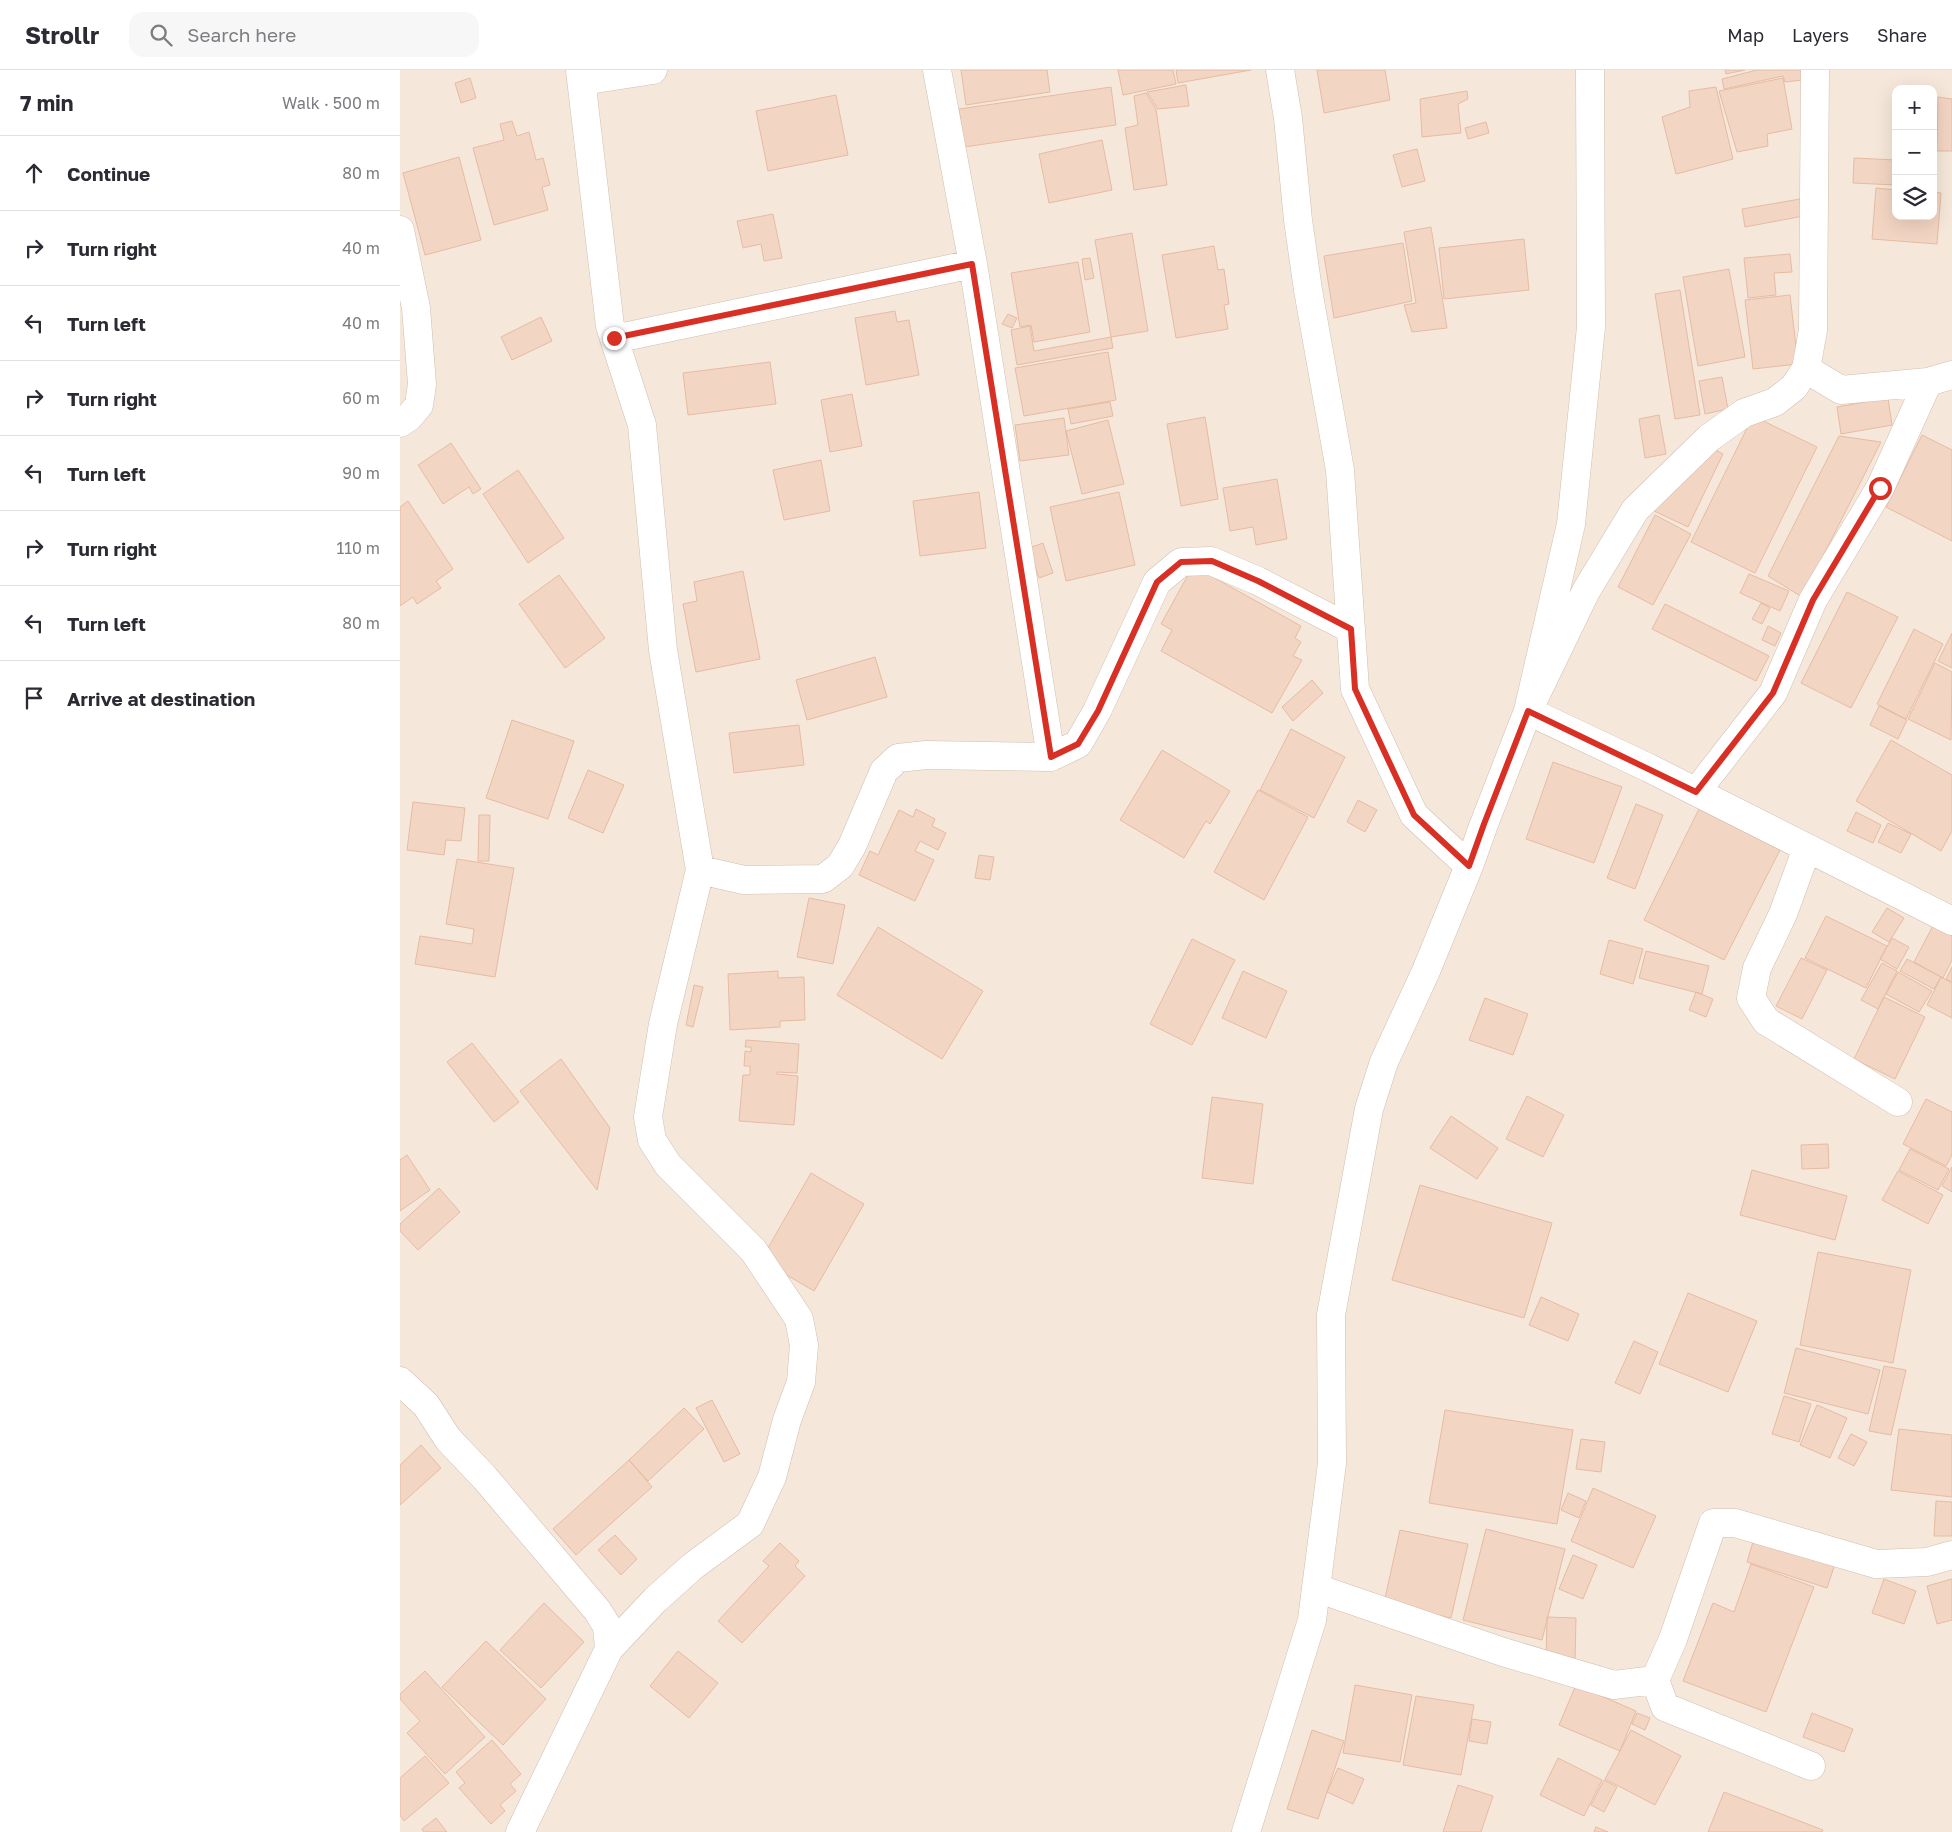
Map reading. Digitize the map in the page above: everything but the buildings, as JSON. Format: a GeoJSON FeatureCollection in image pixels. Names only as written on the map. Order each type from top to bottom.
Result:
{"type":"FeatureCollection","features":[{"type":"Feature","properties":{"kind":"street"},"geometry":{"type":"LineString","coordinates":[[520,1832],[609,1649],[655,1600],[687,1572],[750,1524],[772,1477],[787,1420],[801,1382],[804,1345],[800,1319],[753,1250],[668,1165],[652,1140],[648,1118],[663,1024],[700,870],[663,650],[642,425],[614,338],[581,76],[653,70]]}},
{"type":"Feature","properties":{"kind":"street"},"geometry":{"type":"LineString","coordinates":[[937,70],[972,264],[1051,757]]}},
{"type":"Feature","properties":{"kind":"street"},"geometry":{"type":"LineString","coordinates":[[1280,70],[1288,118],[1298,220],[1308,290],[1340,470],[1355,689],[1414,815],[1469,866]]}},
{"type":"Feature","properties":{"kind":"street"},"geometry":{"type":"LineString","coordinates":[[1528,711],[1572,524],[1591,327],[1590,70]]}},
{"type":"Feature","properties":{"kind":"street"},"geometry":{"type":"LineString","coordinates":[[1246,1832],[1312,1620],[1332,1463],[1331,1315],[1369,1109],[1384,1062],[1426,972],[1528,711],[1586,591],[1635,510],[1709,438],[1744,413],[1776,402],[1794,387],[1806,369],[1813,330],[1815,70]]}},
{"type":"Feature","properties":{"kind":"street"},"geometry":{"type":"LineString","coordinates":[[400,230],[416,308],[422,384],[419,405],[409,417],[400,423]]}},
{"type":"Feature","properties":{"kind":"street"},"geometry":{"type":"LineString","coordinates":[[614,338],[972,264]]}},
{"type":"Feature","properties":{"kind":"street"},"geometry":{"type":"LineString","coordinates":[[1806,369],[1841,390],[1940,379]]}},
{"type":"Feature","properties":{"kind":"street"},"geometry":{"type":"LineString","coordinates":[[1696,792],[1773,693],[1813,600],[1880,488],[1940,379]]}},
{"type":"Feature","properties":{"kind":"street"},"geometry":{"type":"LineString","coordinates":[[700,870],[744,880],[823,879],[840,866],[852,846],[884,771],[898,758],[926,755],[1051,757],[1078,744],[1098,711],[1157,582],[1181,562],[1212,561],[1258,581],[1351,629]]}},
{"type":"Feature","properties":{"kind":"street"},"geometry":{"type":"LineString","coordinates":[[1528,711],[1696,792],[1952,921]]}},
{"type":"Feature","properties":{"kind":"street"},"geometry":{"type":"LineString","coordinates":[[1807,848],[1783,914],[1757,968],[1751,998],[1766,1021],[1898,1102]]}},
{"type":"Feature","properties":{"kind":"street"},"geometry":{"type":"LineString","coordinates":[[400,1381],[426,1405],[448,1438],[485,1478],[597,1610],[607,1626],[609,1649]]}},
{"type":"Feature","properties":{"kind":"street"},"geometry":{"type":"LineString","coordinates":[[1811,1766],[1665,1707],[1655,1680],[1673,1639],[1713,1523],[1735,1523],[1876,1564],[1926,1562],[1952,1556]]}},
{"type":"Feature","properties":{"kind":"street"},"geometry":{"type":"LineString","coordinates":[[1316,1588],[1503,1652],[1614,1685],[1655,1680]]}},
{"type":"Feature","properties":{"kind":"shaded area"},"geometry":{"type":"Polygon","coordinates":[[[400,70],[1952,70],[1952,1832],[400,1832],[400,70]]]}},
{"type":"Feature","properties":{"kind":"route"},"geometry":{"type":"LineString","coordinates":[[614,338],[972,264],[1051,757],[1078,744],[1098,711],[1157,582],[1181,562],[1212,561],[1258,581],[1351,629],[1355,689],[1414,815],[1469,866],[1528,711],[1696,792],[1773,693],[1813,600],[1880,488]]}}]}
